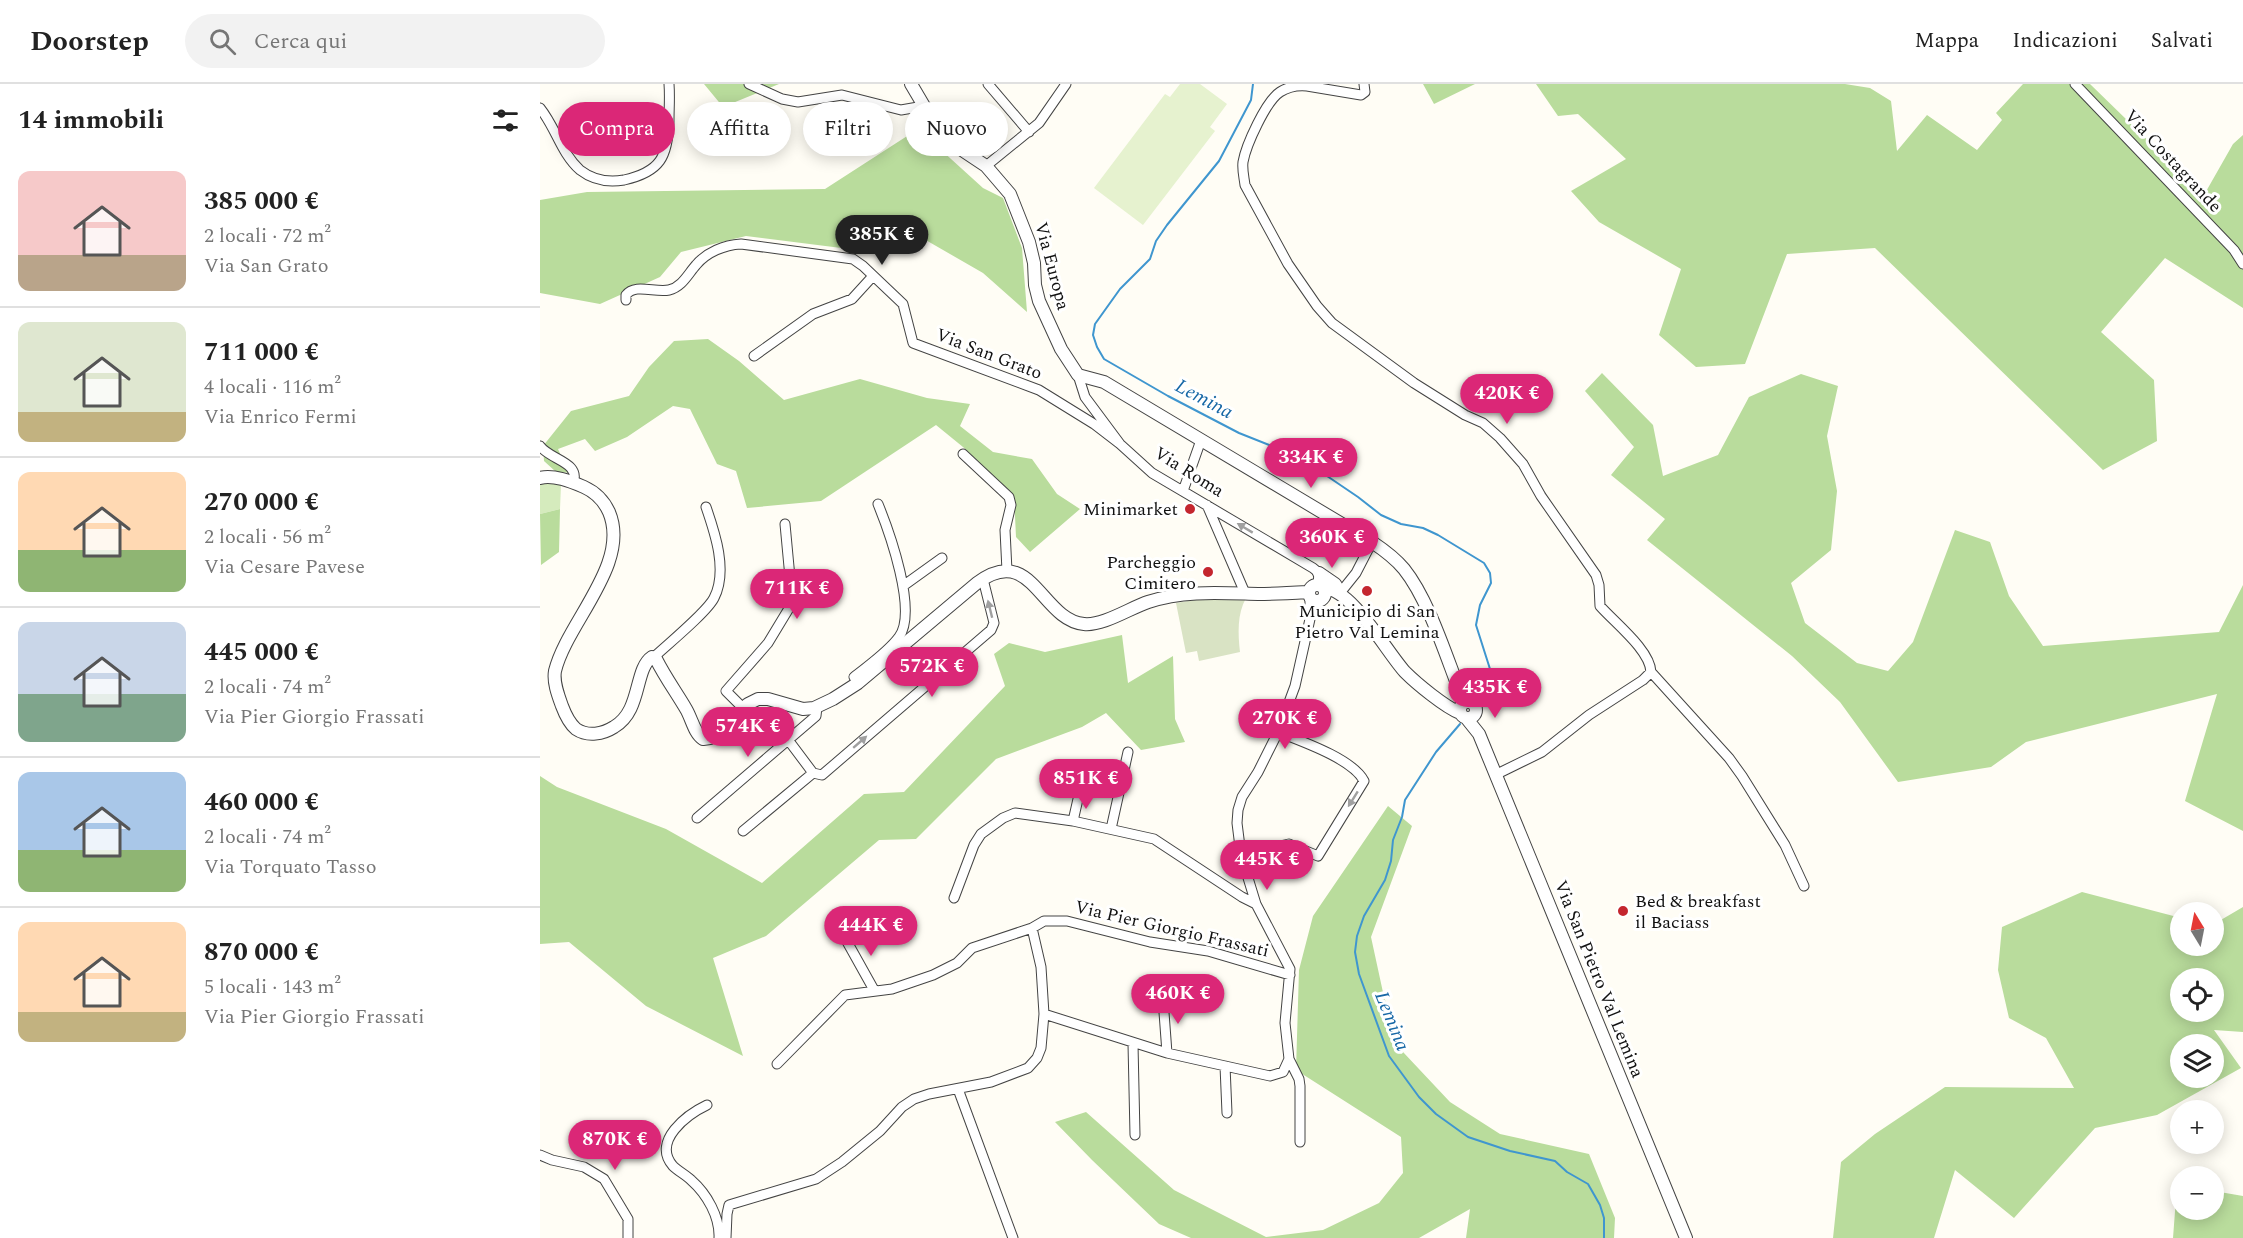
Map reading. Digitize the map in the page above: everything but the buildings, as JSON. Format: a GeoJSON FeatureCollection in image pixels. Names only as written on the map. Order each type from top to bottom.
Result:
{"type":"FeatureCollection","features":[{"type":"Feature","properties":{"kind":"street"},"geometry":{"type":"LineString","coordinates":[[540,108],[569,160],[598,181],[618,181],[637,177],[653,169],[663,157],[668,143],[669,84]]}},
{"type":"Feature","properties":{"kind":"street"},"geometry":{"type":"LineString","coordinates":[[749,84],[782,99],[798,102],[842,95],[905,109]]}},
{"type":"Feature","properties":{"kind":"street","name":"Via Europa"},"geometry":{"type":"LineString","coordinates":[[911,84],[922,102]]}},
{"type":"Feature","properties":{"kind":"street"},"geometry":{"type":"LineString","coordinates":[[986,166],[1029,132],[1047,112],[1065,84]]}},
{"type":"Feature","properties":{"kind":"street"},"geometry":{"type":"LineString","coordinates":[[1364,84],[1365,92],[1361,95],[1298,86],[1276,89],[1254,131],[1243,160],[1245,185],[1288,264],[1317,306],[1332,322],[1421,388],[1465,416],[1483,423],[1523,464],[1541,496],[1596,575],[1600,606],[1651,663],[1651,672],[1643,681],[1589,715],[1542,752],[1496,775]]}},
{"type":"Feature","properties":{"kind":"street","name":"Via Costagrande"},"geometry":{"type":"LineString","coordinates":[[2076,84],[2234,250],[2243,264]]}},
{"type":"Feature","properties":{"kind":"street"},"geometry":{"type":"LineString","coordinates":[[991,86],[1029,132]]}},
{"type":"Feature","properties":{"kind":"street","name":"Via Europa"},"geometry":{"type":"LineString","coordinates":[[971,156],[986,166],[1010,194],[1029,242],[1034,263],[1035,285],[1042,309],[1060,349],[1078,375]]}},
{"type":"Feature","properties":{"kind":"street","name":"Via San Grato"},"geometry":{"type":"LineString","coordinates":[[626,300],[626,295],[635,288],[661,291],[680,286],[696,264],[708,254],[736,244],[847,257],[863,266],[903,304],[913,343],[1039,390],[1094,424],[1120,444]]}},
{"type":"Feature","properties":{"kind":"street"},"geometry":{"type":"LineString","coordinates":[[754,356],[813,314],[852,299],[873,276]]}},
{"type":"Feature","properties":{"kind":"street"},"geometry":{"type":"LineString","coordinates":[[1078,375],[1104,381],[1372,543],[1394,559],[1412,581],[1438,636],[1459,689],[1463,709]]}},
{"type":"Feature","properties":{"kind":"street","name":"Via Roma"},"geometry":{"type":"LineString","coordinates":[[1078,375],[1085,397],[1120,444],[1152,473],[1207,506],[1317,588]]}},
{"type":"Feature","properties":{"kind":"street"},"geometry":{"type":"LineString","coordinates":[[1183,491],[1201,440]]}},
{"type":"Feature","properties":{"kind":"street"},"geometry":{"type":"LineString","coordinates":[[540,446],[545,453],[574,470],[576,476],[573,483]]}},
{"type":"Feature","properties":{"kind":"street"},"geometry":{"type":"LineString","coordinates":[[963,454],[1009,497],[1011,505],[1005,530],[1007,571]]}},
{"type":"Feature","properties":{"kind":"street"},"geometry":{"type":"LineString","coordinates":[[540,478],[549,477],[589,489],[601,500],[609,513],[614,531],[614,540],[605,570],[555,670],[555,683],[560,701],[573,726],[585,733],[598,734],[621,722],[633,705],[646,662],[654,657],[714,598],[720,571],[714,529],[706,507]]}},
{"type":"Feature","properties":{"kind":"street"},"geometry":{"type":"LineString","coordinates":[[858,683],[855,677],[901,634],[904,615],[903,586],[894,546],[878,504]]}},
{"type":"Feature","properties":{"kind":"street"},"geometry":{"type":"LineString","coordinates":[[1207,506],[1245,593]]}},
{"type":"Feature","properties":{"kind":"street"},"geometry":{"type":"LineString","coordinates":[[743,708],[726,691],[768,644],[791,605],[784,524]]}},
{"type":"Feature","properties":{"kind":"street"},"geometry":{"type":"LineString","coordinates":[[1348,600],[1356,573],[1372,543]]}},
{"type":"Feature","properties":{"kind":"street"},"geometry":{"type":"LineString","coordinates":[[903,586],[942,558]]}},
{"type":"Feature","properties":{"kind":"street"},"geometry":{"type":"LineString","coordinates":[[654,657],[686,709],[699,738],[710,738],[754,701],[763,699],[803,709],[833,699],[858,683],[948,606],[983,579],[996,573],[1007,571],[1024,577],[1068,618],[1081,624],[1097,623],[1147,602],[1166,597],[1213,592],[1245,593],[1317,588],[1335,584],[1405,672],[1423,687],[1463,709]]}},
{"type":"Feature","properties":{"kind":"street"},"geometry":{"type":"LineString","coordinates":[[789,741],[813,773],[822,775],[991,630],[994,623],[983,579]]}},
{"type":"Feature","properties":{"kind":"street"},"geometry":{"type":"LineString","coordinates":[[1317,588],[1348,600]]}},
{"type":"Feature","properties":{"kind":"street","name":"Via Pier Giorgio Frassati"},"geometry":{"type":"LineString","coordinates":[[777,1064],[845,995],[892,989],[933,975],[957,963],[972,948],[1032,928],[1044,921],[1067,921],[1150,942],[1208,951],[1290,975],[1289,963],[1256,904],[1241,855],[1237,823],[1240,803],[1278,732],[1295,686],[1317,588]]}},
{"type":"Feature","properties":{"kind":"street"},"geometry":{"type":"LineString","coordinates":[[1651,672],[1729,758],[1742,776],[1785,845],[1804,886]]}},
{"type":"Feature","properties":{"kind":"street"},"geometry":{"type":"LineString","coordinates":[[697,818],[816,716],[817,706]]}},
{"type":"Feature","properties":{"kind":"street","name":"Via San Pietro Val Lemina"},"geometry":{"type":"LineString","coordinates":[[1463,709],[1479,734],[1686,1238]]}},
{"type":"Feature","properties":{"kind":"street"},"geometry":{"type":"LineString","coordinates":[[1241,855],[1289,844],[1317,856],[1364,781],[1360,774],[1329,753],[1278,732]]}},
{"type":"Feature","properties":{"kind":"street"},"geometry":{"type":"LineString","coordinates":[[1111,829],[1128,752]]}},
{"type":"Feature","properties":{"kind":"street"},"geometry":{"type":"LineString","coordinates":[[743,831],[813,773]]}},
{"type":"Feature","properties":{"kind":"street"},"geometry":{"type":"LineString","coordinates":[[1073,821],[1083,777]]}},
{"type":"Feature","properties":{"kind":"street"},"geometry":{"type":"LineString","coordinates":[[954,898],[974,845],[981,834],[1003,818],[1015,813],[1073,821],[1154,839],[1256,904]]}},
{"type":"Feature","properties":{"kind":"street"},"geometry":{"type":"LineString","coordinates":[[726,1238],[727,1209],[734,1202],[757,1198],[816,1179],[842,1162],[880,1131],[902,1107],[914,1099],[991,1082],[1028,1068],[1037,1058],[1041,1048],[1044,1014],[1041,967],[1032,928]]}},
{"type":"Feature","properties":{"kind":"street"},"geometry":{"type":"LineString","coordinates":[[845,938],[874,990]]}},
{"type":"Feature","properties":{"kind":"street"},"geometry":{"type":"LineString","coordinates":[[1290,975],[1285,1023],[1289,1059],[1300,1086],[1300,1142]]}},
{"type":"Feature","properties":{"kind":"street"},"geometry":{"type":"LineString","coordinates":[[1163,999],[1167,1053]]}},
{"type":"Feature","properties":{"kind":"street"},"geometry":{"type":"LineString","coordinates":[[1044,1014],[1133,1044],[1270,1076],[1283,1072],[1289,1059]]}},
{"type":"Feature","properties":{"kind":"street"},"geometry":{"type":"LineString","coordinates":[[1133,1044],[1135,1135]]}},
{"type":"Feature","properties":{"kind":"street"},"geometry":{"type":"LineString","coordinates":[[1225,1066],[1227,1113]]}},
{"type":"Feature","properties":{"kind":"street"},"geometry":{"type":"LineString","coordinates":[[958,1089],[1013,1238]]}},
{"type":"Feature","properties":{"kind":"street"},"geometry":{"type":"LineString","coordinates":[[707,1105],[697,1110],[676,1128],[671,1134],[667,1149],[673,1166],[694,1182],[705,1195],[718,1224],[719,1238]]}},
{"type":"Feature","properties":{"kind":"street"},"geometry":{"type":"LineString","coordinates":[[540,1155],[584,1167],[604,1179],[628,1219],[628,1238]]}},
{"type":"Feature","properties":{"kind":"green space"},"geometry":{"type":"Polygon","coordinates":[[[704,84],[779,84],[735,102],[719,102],[704,84]]]}},
{"type":"Feature","properties":{"kind":"green space"},"geometry":{"type":"Polygon","coordinates":[[[1180,84],[1200,84],[1227,104],[1210,127],[1215,131],[1143,225],[1094,188],[1165,94],[1170,97],[1180,84]]]}},
{"type":"Feature","properties":{"kind":"green space"},"geometry":{"type":"Polygon","coordinates":[[[1423,84],[1475,84],[1434,104],[1423,84]]]}},
{"type":"Feature","properties":{"kind":"green space"},"geometry":{"type":"Polygon","coordinates":[[[1536,84],[1845,84],[1870,88],[1891,101],[1897,151],[1927,115],[1977,150],[2002,120],[1996,113],[2023,84],[2090,84],[2204,195],[2233,144],[2243,135],[2243,308],[2165,258],[2101,332],[2154,380],[2157,441],[2103,470],[1875,248],[1787,254],[1745,364],[1696,367],[1659,335],[1681,269],[1599,222],[1571,191],[1626,159],[1578,114],[1558,116],[1536,84]]]}},
{"type":"Feature","properties":{"kind":"green space"},"geometry":{"type":"Polygon","coordinates":[[[905,137],[905,156],[948,156],[983,188],[1003,198],[1022,248],[1027,312],[983,273],[917,235],[865,251],[746,236],[681,252],[660,277],[600,304],[540,293],[540,200],[587,192],[825,189],[876,156],[893,156],[893,145],[905,137]]]}},
{"type":"Feature","properties":{"kind":"green space"},"geometry":{"type":"Polygon","coordinates":[[[708,339],[739,361],[784,400],[860,379],[927,398],[970,404],[960,426],[993,452],[1032,459],[1057,494],[1080,509],[1030,552],[1016,537],[1014,495],[936,425],[821,501],[747,508],[736,471],[717,464],[690,409],[673,406],[627,437],[595,451],[585,439],[558,449],[562,458],[577,468],[578,473],[556,472],[544,461],[543,446],[571,411],[629,396],[649,367],[674,341],[708,339]]]}},
{"type":"Feature","properties":{"kind":"green space"},"geometry":{"type":"Polygon","coordinates":[[[1602,373],[1653,425],[1663,476],[1718,455],[1749,397],[1801,374],[1838,386],[1827,436],[1837,491],[1831,550],[1791,583],[1805,623],[1857,663],[1888,671],[1913,642],[1955,530],[1990,542],[2009,596],[2043,646],[2219,632],[2243,585],[2243,831],[2185,801],[2217,694],[2026,742],[1991,767],[1898,782],[1840,702],[1792,656],[1647,540],[1665,519],[1611,475],[1634,447],[1585,391],[1602,373]]]}},
{"type":"Feature","properties":{"kind":"green space"},"geometry":{"type":"Polygon","coordinates":[[[547,481],[561,485],[560,509],[540,514],[540,484],[547,481]]]}},
{"type":"Feature","properties":{"kind":"green space"},"geometry":{"type":"Polygon","coordinates":[[[560,509],[559,552],[541,565],[540,514],[560,509]]]}},
{"type":"Feature","properties":{"kind":"green space"},"geometry":{"type":"Polygon","coordinates":[[[1222,595],[1223,600],[1246,598],[1240,617],[1240,652],[1199,661],[1197,651],[1186,653],[1176,603],[1222,595]]]}},
{"type":"Feature","properties":{"kind":"green space"},"geometry":{"type":"Polygon","coordinates":[[[1122,635],[1128,683],[1173,656],[1175,719],[1185,742],[1141,750],[1106,713],[1082,727],[996,759],[916,839],[879,840],[766,936],[713,958],[743,1056],[646,1006],[569,942],[540,944],[540,776],[557,787],[666,829],[762,883],[864,794],[904,792],[1005,686],[994,654],[1009,643],[1045,652],[1122,635]]]}},
{"type":"Feature","properties":{"kind":"green space"},"geometry":{"type":"Polygon","coordinates":[[[1388,806],[1412,826],[1371,937],[1384,997],[1403,1052],[1450,1102],[1500,1134],[1589,1154],[1615,1218],[1614,1238],[1466,1238],[1470,1209],[1419,1238],[1191,1238],[1159,1224],[1055,1122],[1086,1112],[1174,1190],[1266,1237],[1323,1230],[1379,1203],[1403,1173],[1401,1137],[1296,1070],[1299,970],[1313,916],[1388,806]]]}},
{"type":"Feature","properties":{"kind":"green space"},"geometry":{"type":"Polygon","coordinates":[[[2082,892],[2170,915],[2170,956],[2224,956],[2224,918],[2243,907],[2243,1032],[2214,1030],[2217,1034],[2170,1034],[2170,1088],[2205,1088],[2184,1100],[2170,1100],[2170,1108],[2157,1115],[2095,1128],[2014,1218],[1955,1170],[1934,1238],[1833,1238],[1841,1162],[1875,1134],[1945,1087],[2074,1088],[2046,1038],[2009,1018],[1998,970],[2002,927],[2082,892]]]}},
{"type":"Feature","properties":{"kind":"green space"},"geometry":{"type":"Polygon","coordinates":[[[2224,1044],[2241,1068],[2224,1078],[2224,1044]]]}},
{"type":"Feature","properties":{"kind":"green space"},"geometry":{"type":"Polygon","coordinates":[[[2224,1193],[2243,1196],[2243,1238],[2173,1238],[2174,1220],[2224,1220],[2224,1193]]]}},
{"type":"Feature","properties":{"kind":"waterway","name":"Lemina"},"geometry":{"type":"LineString","coordinates":[[1253,84],[1251,100],[1219,161],[1167,225],[1156,241],[1150,259],[1120,289],[1095,324],[1093,335],[1097,347],[1104,359],[1168,396],[1239,433],[1299,457],[1381,515],[1401,524],[1423,528],[1484,563],[1490,573],[1491,583],[1480,605],[1476,625],[1490,669],[1489,679],[1477,699]]}},
{"type":"Feature","properties":{"kind":"waterway","name":"Lemina"},"geometry":{"type":"LineString","coordinates":[[1460,724],[1436,752],[1405,800],[1402,817],[1393,840],[1391,861],[1385,880],[1364,916],[1357,936],[1355,952],[1359,974],[1389,1056],[1419,1097],[1436,1114],[1468,1137],[1510,1151],[1555,1161],[1567,1172],[1588,1184],[1600,1205],[1604,1218],[1604,1238]]}},
{"type":"Feature","properties":{"kind":"place","name":"Minimarket"},"geometry":{"type":"Point","coordinates":[1190,509]}},
{"type":"Feature","properties":{"kind":"place","name":"Parcheggio Cimitero"},"geometry":{"type":"Point","coordinates":[1208,572]}},
{"type":"Feature","properties":{"kind":"place","name":"Municipio di San Pietro Val Lemina"},"geometry":{"type":"Point","coordinates":[1367,591]}},
{"type":"Feature","properties":{"kind":"place","name":"Bed & breakfast il Baciass"},"geometry":{"type":"Point","coordinates":[1623,911]}}]}
